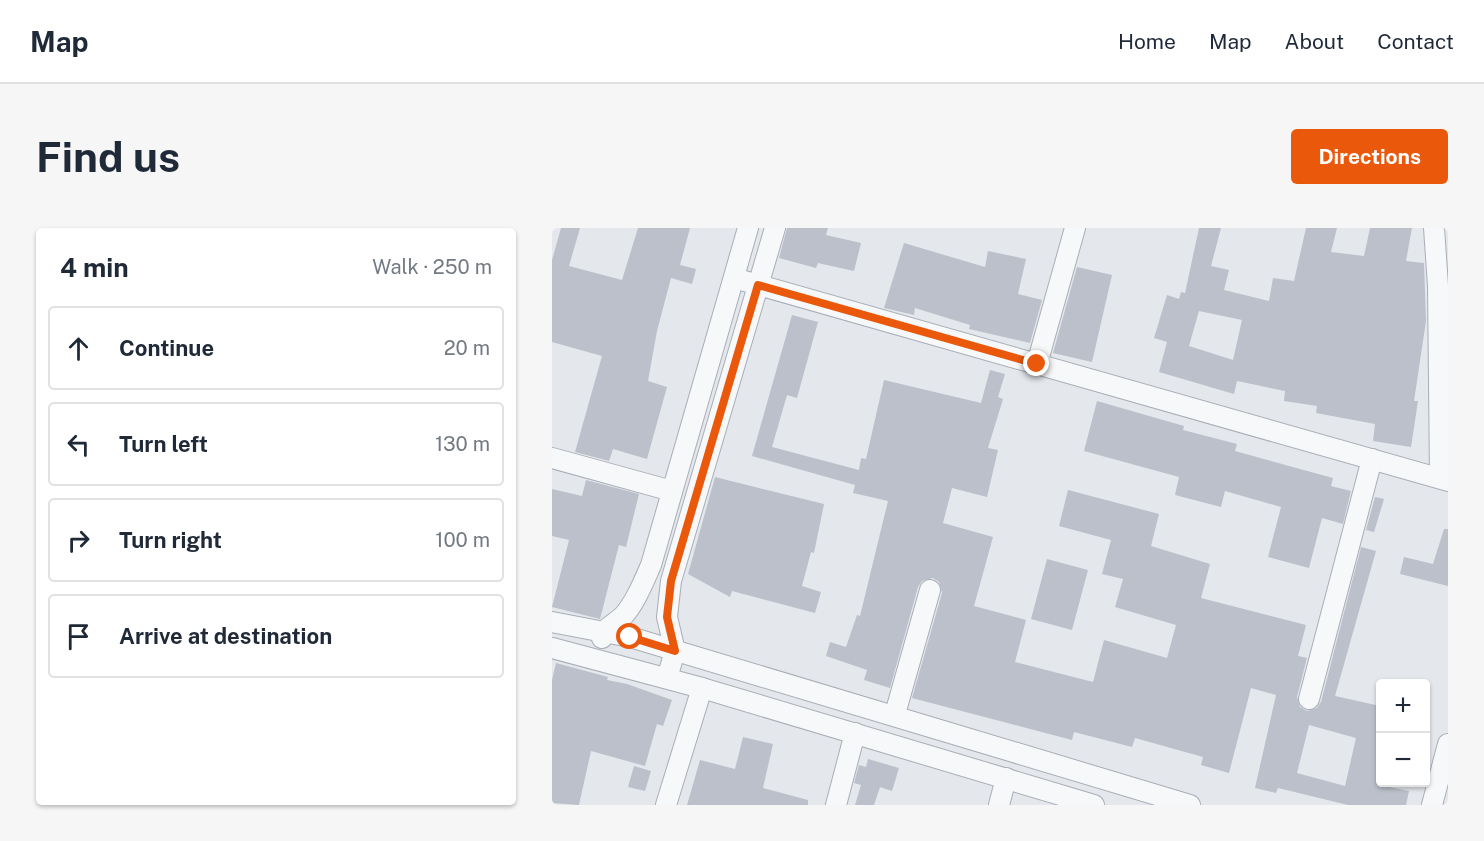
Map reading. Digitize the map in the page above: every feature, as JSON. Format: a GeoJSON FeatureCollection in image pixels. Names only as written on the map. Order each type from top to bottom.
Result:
{"type":"FeatureCollection","features":[{"type":"Feature","properties":{"kind":"street"},"geometry":{"type":"LineString","coordinates":[[596,659],[604,631],[623,617],[635,600],[651,566],[748,228]]}},
{"type":"Feature","properties":{"kind":"street"},"geometry":{"type":"LineString","coordinates":[[667,678],[675,651],[667,617],[671,581],[775,228]]}},
{"type":"Feature","properties":{"kind":"street"},"geometry":{"type":"LineString","coordinates":[[1037,364],[1075,228]]}},
{"type":"Feature","properties":{"kind":"street"},"geometry":{"type":"LineString","coordinates":[[734,278],[1444,479],[1434,228]]}},
{"type":"Feature","properties":{"kind":"street"},"geometry":{"type":"LineString","coordinates":[[552,458],[672,491]]}},
{"type":"Feature","properties":{"kind":"street"},"geometry":{"type":"LineString","coordinates":[[1309,699],[1372,459]]}},
{"type":"Feature","properties":{"kind":"street"},"geometry":{"type":"LineString","coordinates":[[895,714],[930,590]]}},
{"type":"Feature","properties":{"kind":"street"},"geometry":{"type":"LineString","coordinates":[[552,622],[604,631],[895,714],[1190,805]]}},
{"type":"Feature","properties":{"kind":"street"},"geometry":{"type":"LineString","coordinates":[[552,648],[702,688],[1094,805]]}},
{"type":"Feature","properties":{"kind":"street"},"geometry":{"type":"LineString","coordinates":[[666,805],[702,688]]}},
{"type":"Feature","properties":{"kind":"street"},"geometry":{"type":"LineString","coordinates":[[836,805],[855,733]]}},
{"type":"Feature","properties":{"kind":"street"},"geometry":{"type":"LineString","coordinates":[[1432,805],[1448,744]]}},
{"type":"Feature","properties":{"kind":"street"},"geometry":{"type":"LineString","coordinates":[[999,805],[1006,778]]}},
{"type":"Feature","properties":{"kind":"building"},"geometry":{"type":"Polygon","coordinates":[[[561,228],[580,228],[569,266],[622,280],[638,228],[690,228],[680,265],[696,269],[692,284],[671,278],[657,331],[648,381],[667,387],[647,459],[613,449],[609,461],[575,452],[602,356],[552,342],[552,260],[561,228]]]}},
{"type":"Feature","properties":{"kind":"building"},"geometry":{"type":"Polygon","coordinates":[[[787,228],[828,228],[826,235],[861,243],[854,271],[818,263],[816,268],[779,258],[787,228]]]}},
{"type":"Feature","properties":{"kind":"building"},"geometry":{"type":"Polygon","coordinates":[[[1199,228],[1221,228],[1211,266],[1229,270],[1224,290],[1269,301],[1273,278],[1294,281],[1306,228],[1337,228],[1331,252],[1364,256],[1370,228],[1412,228],[1406,261],[1424,263],[1426,321],[1414,401],[1418,401],[1411,447],[1373,441],[1375,424],[1316,413],[1317,406],[1284,401],[1285,391],[1237,381],[1234,394],[1159,372],[1167,342],[1154,338],[1167,295],[1179,299],[1181,292],[1185,293],[1199,228]],[[1199,311],[1189,346],[1233,360],[1242,320],[1199,311]]]}},
{"type":"Feature","properties":{"kind":"building"},"geometry":{"type":"Polygon","coordinates":[[[904,243],[985,267],[988,251],[1026,259],[1018,294],[1042,300],[1030,343],[969,329],[970,325],[915,308],[914,315],[884,308],[904,243]]]}},
{"type":"Feature","properties":{"kind":"building"},"geometry":{"type":"Polygon","coordinates":[[[1077,267],[1112,275],[1092,362],[1053,353],[1077,267]]]}},
{"type":"Feature","properties":{"kind":"building"},"geometry":{"type":"Polygon","coordinates":[[[792,315],[818,322],[797,398],[787,395],[772,447],[859,470],[861,458],[866,459],[884,380],[981,403],[990,370],[1005,374],[998,397],[1003,399],[988,448],[998,450],[987,497],[952,488],[943,523],[993,537],[974,606],[1026,620],[1015,662],[1093,682],[1104,640],[1167,658],[1176,625],[1115,607],[1123,579],[1102,574],[1111,540],[1059,526],[1068,490],[1159,514],[1151,546],[1210,564],[1201,598],[1306,625],[1298,656],[1307,658],[1297,697],[1300,707],[1307,711],[1317,708],[1321,702],[1361,547],[1376,551],[1335,696],[1376,705],[1376,787],[1409,791],[1406,805],[1348,805],[1278,788],[1276,793],[1255,788],[1276,695],[1251,688],[1229,773],[1201,765],[1203,757],[1135,738],[1132,747],[1074,732],[1072,740],[912,698],[942,593],[939,582],[933,578],[922,581],[918,587],[890,688],[864,680],[867,670],[826,656],[830,642],[846,647],[857,615],[860,616],[888,501],[853,493],[855,485],[752,456],[792,315]],[[1309,725],[1297,773],[1345,786],[1356,738],[1309,725]]]}},
{"type":"Feature","properties":{"kind":"building"},"geometry":{"type":"Polygon","coordinates":[[[1097,401],[1184,426],[1183,430],[1237,444],[1235,451],[1333,478],[1331,486],[1351,491],[1343,524],[1322,518],[1309,568],[1268,557],[1281,507],[1225,491],[1221,507],[1175,495],[1179,477],[1084,451],[1097,401]]]}},
{"type":"Feature","properties":{"kind":"building"},"geometry":{"type":"Polygon","coordinates":[[[715,477],[824,504],[814,553],[811,552],[802,586],[821,592],[815,613],[732,591],[730,597],[688,574],[715,477]]]}},
{"type":"Feature","properties":{"kind":"building"},"geometry":{"type":"Polygon","coordinates":[[[586,480],[639,494],[626,547],[619,545],[600,619],[552,607],[569,540],[552,536],[552,489],[582,496],[586,480]]]}},
{"type":"Feature","properties":{"kind":"building"},"geometry":{"type":"Polygon","coordinates":[[[1375,497],[1384,499],[1374,532],[1366,530],[1375,497]]]}},
{"type":"Feature","properties":{"kind":"building"},"geometry":{"type":"Polygon","coordinates":[[[1444,529],[1448,529],[1448,586],[1400,574],[1404,557],[1433,564],[1444,529]]]}},
{"type":"Feature","properties":{"kind":"building"},"geometry":{"type":"Polygon","coordinates":[[[1047,559],[1088,570],[1072,630],[1031,619],[1047,559]]]}},
{"type":"Feature","properties":{"kind":"building"},"geometry":{"type":"Polygon","coordinates":[[[556,663],[608,677],[607,680],[627,684],[672,700],[663,726],[657,724],[645,766],[591,751],[579,805],[552,803],[552,680],[556,663]]]}},
{"type":"Feature","properties":{"kind":"building"},"geometry":{"type":"Polygon","coordinates":[[[743,737],[773,744],[763,788],[808,800],[808,805],[687,805],[700,760],[735,769],[743,737]]]}},
{"type":"Feature","properties":{"kind":"building"},"geometry":{"type":"Polygon","coordinates":[[[868,759],[899,768],[892,791],[880,787],[874,805],[855,805],[861,785],[854,783],[859,765],[866,767],[868,759]]]}},
{"type":"Feature","properties":{"kind":"building"},"geometry":{"type":"Polygon","coordinates":[[[634,766],[651,771],[645,791],[628,787],[634,766]]]}},
{"type":"Feature","properties":{"kind":"route"},"geometry":{"type":"LineString","coordinates":[[630,637],[675,651],[667,617],[671,581],[758,285],[1037,364]]}}]}
